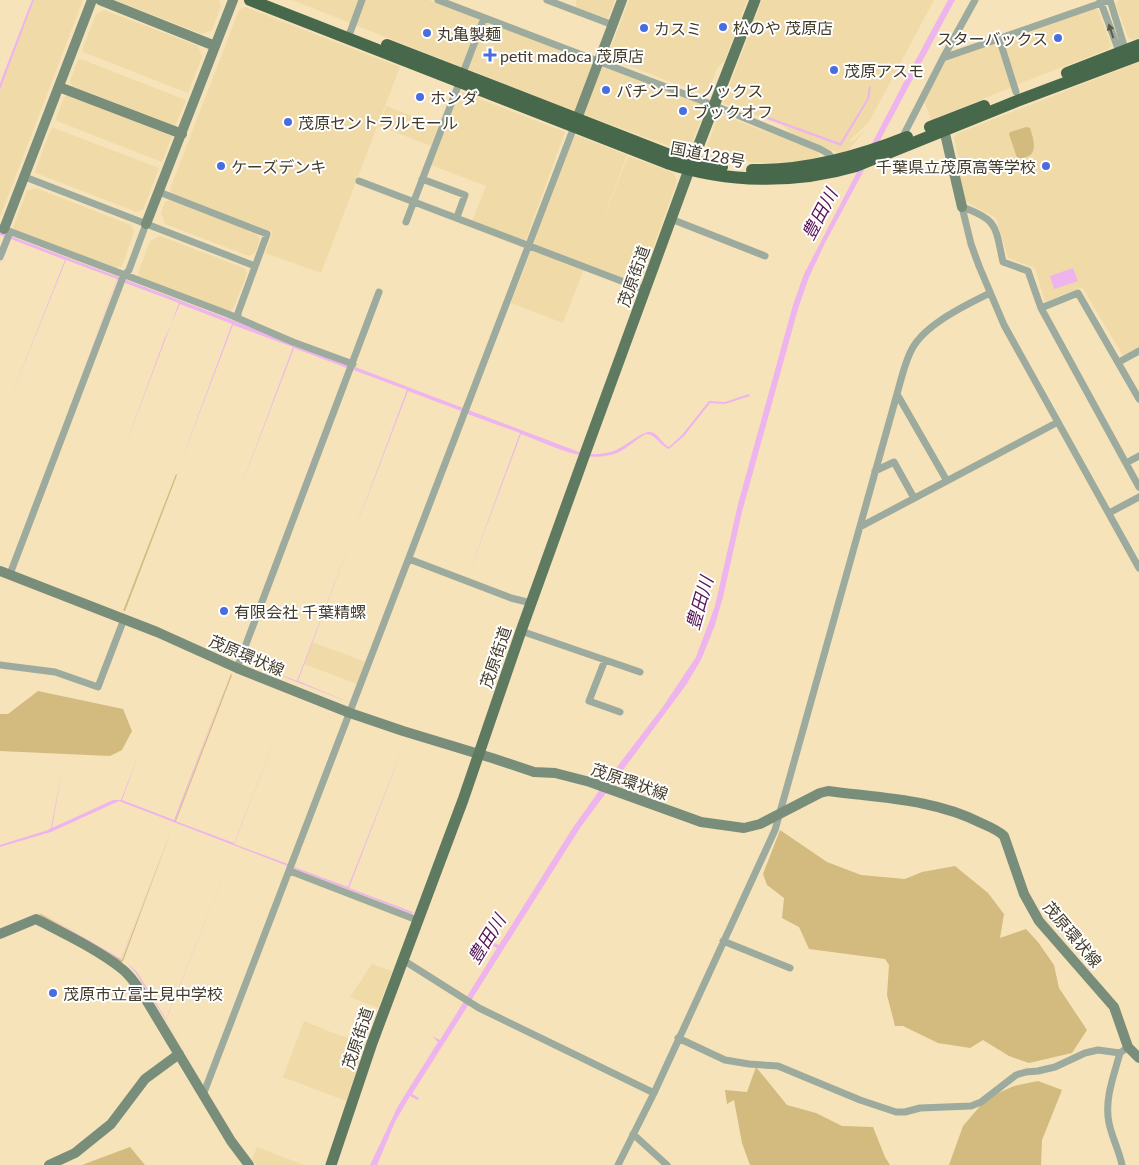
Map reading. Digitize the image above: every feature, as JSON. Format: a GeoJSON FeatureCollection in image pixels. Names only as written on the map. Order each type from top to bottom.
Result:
{"type":"FeatureCollection","features":[{"type":"Feature","properties":{"kind":"highway","name":"国道128号"},"geometry":{"type":"LineString","coordinates":[[250,0],[349,34],[575,123],[667,163],[691,165],[732,177],[771,179],[804,177],[838,166],[888,154],[899,143]]}},
{"type":"Feature","properties":{"kind":"highway","name":"国道128号"},"geometry":{"type":"LineString","coordinates":[[273,0],[349,34]]}},
{"type":"Feature","properties":{"kind":"highway","name":"国道128号"},"geometry":{"type":"LineString","coordinates":[[943,127],[1016,92],[1127,52],[1139,55]]}},
{"type":"Feature","properties":{"kind":"highway","name":"国道128号"},"geometry":{"type":"LineString","coordinates":[[838,166],[850,157],[899,143],[943,127],[1127,52]]}},
{"type":"Feature","properties":{"kind":"main road","name":"茂原街道"},"geometry":{"type":"LineString","coordinates":[[331,1165],[372,1043],[463,800],[531,603],[691,165],[755,0]]}},
{"type":"Feature","properties":{"kind":"street"},"geometry":{"type":"LineString","coordinates":[[0,257],[4,230],[92,0]]}},
{"type":"Feature","properties":{"kind":"street"},"geometry":{"type":"LineString","coordinates":[[100,0],[215,46]]}},
{"type":"Feature","properties":{"kind":"street"},"geometry":{"type":"LineString","coordinates":[[5,572],[123,277],[129,270],[233,0]]}},
{"type":"Feature","properties":{"kind":"street"},"geometry":{"type":"LineString","coordinates":[[349,34],[362,0]]}},
{"type":"Feature","properties":{"kind":"street"},"geometry":{"type":"LineString","coordinates":[[438,0],[715,106],[820,149],[829,154],[838,166]]}},
{"type":"Feature","properties":{"kind":"street"},"geometry":{"type":"LineString","coordinates":[[547,0],[613,25]]}},
{"type":"Feature","properties":{"kind":"street"},"geometry":{"type":"LineString","coordinates":[[570,8],[572,0]]}},
{"type":"Feature","properties":{"kind":"street"},"geometry":{"type":"LineString","coordinates":[[203,1095],[622,0]]}},
{"type":"Feature","properties":{"kind":"street"},"geometry":{"type":"LineString","coordinates":[[899,143],[975,0]]}},
{"type":"Feature","properties":{"kind":"street"},"geometry":{"type":"LineString","coordinates":[[943,58],[1110,0],[1127,52]]}},
{"type":"Feature","properties":{"kind":"street"},"geometry":{"type":"LineString","coordinates":[[1100,2],[1127,52]]}},
{"type":"Feature","properties":{"kind":"street"},"geometry":{"type":"LineString","coordinates":[[406,222],[484,18]]}},
{"type":"Feature","properties":{"kind":"street"},"geometry":{"type":"LineString","coordinates":[[999,38],[1016,92]]}},
{"type":"Feature","properties":{"kind":"street"},"geometry":{"type":"LineString","coordinates":[[59,87],[182,134]]}},
{"type":"Feature","properties":{"kind":"street"},"geometry":{"type":"LineString","coordinates":[[943,127],[971,244],[1004,325],[1139,568]]}},
{"type":"Feature","properties":{"kind":"street"},"geometry":{"type":"LineString","coordinates":[[25,176],[255,266]]}},
{"type":"Feature","properties":{"kind":"street"},"geometry":{"type":"LineString","coordinates":[[422,179],[465,195],[457,217]]}},
{"type":"Feature","properties":{"kind":"street"},"geometry":{"type":"LineString","coordinates":[[359,181],[645,290]]}},
{"type":"Feature","properties":{"kind":"street"},"geometry":{"type":"LineString","coordinates":[[159,192],[267,234],[238,312],[238,318]]}},
{"type":"Feature","properties":{"kind":"street"},"geometry":{"type":"LineString","coordinates":[[962,207],[980,213],[990,220],[996,230],[1003,262],[1028,271],[1041,308],[1139,487]]}},
{"type":"Feature","properties":{"kind":"street"},"geometry":{"type":"LineString","coordinates":[[671,219],[765,256]]}},
{"type":"Feature","properties":{"kind":"street"},"geometry":{"type":"LineString","coordinates":[[4,230],[238,318],[293,342],[352,364]]}},
{"type":"Feature","properties":{"kind":"street"},"geometry":{"type":"LineString","coordinates":[[237,668],[379,292]]}},
{"type":"Feature","properties":{"kind":"street"},"geometry":{"type":"LineString","coordinates":[[618,1165],[654,1092],[775,830],[896,394],[910,352],[918,339],[942,320],[990,293]]}},
{"type":"Feature","properties":{"kind":"street"},"geometry":{"type":"LineString","coordinates":[[1041,308],[1078,293],[1139,399]]}},
{"type":"Feature","properties":{"kind":"street"},"geometry":{"type":"LineString","coordinates":[[1118,362],[1139,351]]}},
{"type":"Feature","properties":{"kind":"street"},"geometry":{"type":"LineString","coordinates":[[896,394],[947,481]]}},
{"type":"Feature","properties":{"kind":"street"},"geometry":{"type":"LineString","coordinates":[[860,527],[1058,422]]}},
{"type":"Feature","properties":{"kind":"street"},"geometry":{"type":"LineString","coordinates":[[1126,463],[1139,456]]}},
{"type":"Feature","properties":{"kind":"street"},"geometry":{"type":"LineString","coordinates":[[875,471],[894,462],[914,498]]}},
{"type":"Feature","properties":{"kind":"street"},"geometry":{"type":"LineString","coordinates":[[1109,513],[1139,497]]}},
{"type":"Feature","properties":{"kind":"street"},"geometry":{"type":"LineString","coordinates":[[409,559],[511,598],[531,603]]}},
{"type":"Feature","properties":{"kind":"street","name":"茂原環状線"},"geometry":{"type":"LineString","coordinates":[[5,572],[350,714],[534,772],[555,773],[591,783],[701,822],[744,828],[760,824],[780,812],[828,791],[934,805],[969,816],[1004,836],[1024,894],[1039,921],[1114,1006],[1124,1050],[1138,1056]]}},
{"type":"Feature","properties":{"kind":"street"},"geometry":{"type":"LineString","coordinates":[[0,665],[55,672],[98,687],[124,620]]}},
{"type":"Feature","properties":{"kind":"street"},"geometry":{"type":"LineString","coordinates":[[521,631],[640,672]]}},
{"type":"Feature","properties":{"kind":"street"},"geometry":{"type":"LineString","coordinates":[[605,660],[589,701],[620,712]]}},
{"type":"Feature","properties":{"kind":"street"},"geometry":{"type":"LineString","coordinates":[[290,871],[417,920]]}},
{"type":"Feature","properties":{"kind":"street"},"geometry":{"type":"LineString","coordinates":[[0,934],[36,919],[122,969],[142,993],[231,1142],[249,1165]]}},
{"type":"Feature","properties":{"kind":"street"},"geometry":{"type":"LineString","coordinates":[[723,941],[790,968]]}},
{"type":"Feature","properties":{"kind":"street"},"geometry":{"type":"LineString","coordinates":[[403,960],[479,1008],[654,1092]]}},
{"type":"Feature","properties":{"kind":"street"},"geometry":{"type":"LineString","coordinates":[[678,1038],[725,1060],[778,1066],[860,1100],[896,1112],[920,1108],[971,1106],[981,1102],[1016,1074],[1055,1067],[1085,1053],[1098,1050],[1124,1050],[1108,1101],[1108,1122],[1113,1139],[1120,1151],[1122,1165]]}},
{"type":"Feature","properties":{"kind":"street"},"geometry":{"type":"LineString","coordinates":[[49,1165],[75,1153],[111,1124],[145,1079],[178,1054]]}},
{"type":"Feature","properties":{"kind":"street"},"geometry":{"type":"LineString","coordinates":[[633,1134],[668,1165]]}},
{"type":"Feature","properties":{"kind":"shaded area"},"geometry":{"type":"Polygon","coordinates":[[[32,0],[34,0],[0,90],[0,83],[32,0]]]}},
{"type":"Feature","properties":{"kind":"shaded area"},"geometry":{"type":"Polygon","coordinates":[[[34,0],[83,0],[0,217],[0,90],[34,0]]]}},
{"type":"Feature","properties":{"kind":"shaded area"},"geometry":{"type":"Polygon","coordinates":[[[115,0],[219,0],[221,6],[212,30],[202,34],[115,0]]]}},
{"type":"Feature","properties":{"kind":"shaded area"},"geometry":{"type":"Polygon","coordinates":[[[292,0],[359,0],[350,23],[292,0]]]}},
{"type":"Feature","properties":{"kind":"shaded area"},"geometry":{"type":"Polygon","coordinates":[[[364,0],[429,0],[479,19],[462,67],[355,25],[364,0]]]}},
{"type":"Feature","properties":{"kind":"shaded area"},"geometry":{"type":"Polygon","coordinates":[[[576,0],[615,0],[608,18],[606,18],[576,7],[576,0]]]}},
{"type":"Feature","properties":{"kind":"shaded area"},"geometry":{"type":"Polygon","coordinates":[[[629,0],[747,0],[725,60],[717,68],[708,93],[705,95],[609,58],[608,56],[629,0]]]}},
{"type":"Feature","properties":{"kind":"shaded area"},"geometry":{"type":"Polygon","coordinates":[[[762,0],[934,0],[869,122],[850,140],[852,142],[865,130],[847,152],[842,154],[794,135],[782,125],[723,103],[762,0]]]}},
{"type":"Feature","properties":{"kind":"shaded area"},"geometry":{"type":"Polygon","coordinates":[[[948,0],[955,0],[825,243],[809,277],[798,309],[742,512],[723,597],[715,625],[701,660],[686,685],[580,828],[412,1094],[419,1098],[418,1100],[410,1096],[395,1122],[377,1165],[370,1165],[398,1106],[438,1042],[432,1036],[440,1040],[497,948],[491,945],[492,942],[499,945],[572,829],[662,708],[696,657],[715,606],[738,504],[793,305],[804,274],[948,0]]]}},
{"type":"Feature","properties":{"kind":"shaded area"},"geometry":{"type":"Polygon","coordinates":[[[1119,0],[1139,0],[1139,38],[1133,40],[1128,37],[1116,5],[1119,0]]]}},
{"type":"Feature","properties":{"kind":"shaded area","name":"茂原セントラルモール"},"geometry":{"type":"Polygon","coordinates":[[[245,7],[400,67],[321,273],[265,253],[273,232],[172,194],[170,189],[239,10],[245,7]]]}},
{"type":"Feature","properties":{"kind":"shaded area"},"geometry":{"type":"Polygon","coordinates":[[[1094,8],[1098,10],[1111,45],[1109,49],[1018,84],[1016,82],[1002,40],[1094,8]]]}},
{"type":"Feature","properties":{"kind":"shaded area"},"geometry":{"type":"Polygon","coordinates":[[[104,10],[198,46],[202,57],[188,93],[83,52],[82,50],[96,14],[104,10]]]}},
{"type":"Feature","properties":{"kind":"shaded area"},"geometry":{"type":"Polygon","coordinates":[[[486,22],[593,62],[575,112],[468,69],[486,22]]]}},
{"type":"Feature","properties":{"kind":"shaded area"},"geometry":{"type":"Polygon","coordinates":[[[997,42],[1012,87],[931,120],[924,100],[946,60],[997,42]]]}},
{"type":"Feature","properties":{"kind":"shaded area"},"geometry":{"type":"Polygon","coordinates":[[[81,59],[186,100],[175,126],[72,86],[70,81],[78,60],[81,59]]]}},
{"type":"Feature","properties":{"kind":"shaded area"},"geometry":{"type":"Polygon","coordinates":[[[1139,62],[1139,351],[1125,359],[1082,287],[1045,302],[1035,268],[1008,258],[996,218],[965,201],[954,138],[956,134],[1139,62]]]}},
{"type":"Feature","properties":{"kind":"shaded area"},"geometry":{"type":"Polygon","coordinates":[[[602,66],[706,106],[690,148],[683,151],[583,114],[602,66]]]}},
{"type":"Feature","properties":{"kind":"shaded area"},"geometry":{"type":"Polygon","coordinates":[[[869,86],[871,87],[869,99],[841,146],[762,117],[763,115],[840,143],[867,99],[869,86]]]}},
{"type":"Feature","properties":{"kind":"shaded area"},"geometry":{"type":"Polygon","coordinates":[[[459,91],[565,132],[525,242],[472,221],[486,186],[431,165],[459,91]]]}},
{"type":"Feature","properties":{"kind":"shaded area"},"geometry":{"type":"Polygon","coordinates":[[[68,95],[172,136],[162,162],[57,121],[56,118],[64,97],[68,95]]]}},
{"type":"Feature","properties":{"kind":"shaded area"},"geometry":{"type":"Polygon","coordinates":[[[386,106],[438,126],[431,146],[379,126],[386,106]]]}},
{"type":"Feature","properties":{"kind":"shaded area"},"geometry":{"type":"Polygon","coordinates":[[[718,116],[725,116],[818,151],[818,159],[760,163],[712,158],[706,149],[718,116]]]}},
{"type":"Feature","properties":{"kind":"shaded area"},"geometry":{"type":"Polygon","coordinates":[[[1026,127],[1030,128],[1034,149],[1029,156],[1017,158],[1009,134],[1026,127]]]}},
{"type":"Feature","properties":{"kind":"shaded area"},"geometry":{"type":"Polygon","coordinates":[[[54,128],[159,168],[143,210],[136,212],[36,173],[35,171],[51,129],[54,128]]]}},
{"type":"Feature","properties":{"kind":"shaded area"},"geometry":{"type":"Polygon","coordinates":[[[575,135],[627,155],[595,241],[628,156],[674,173],[677,181],[640,284],[533,244],[575,135]]]}},
{"type":"Feature","properties":{"kind":"shaded area"},"geometry":{"type":"Polygon","coordinates":[[[36,188],[131,225],[134,232],[122,266],[116,268],[15,230],[13,227],[27,191],[36,188]]]}},
{"type":"Feature","properties":{"kind":"shaded area"},"geometry":{"type":"Polygon","coordinates":[[[170,200],[256,233],[260,240],[255,253],[249,256],[165,224],[161,213],[165,202],[170,200]]]}},
{"type":"Feature","properties":{"kind":"shaded area"},"geometry":{"type":"Polygon","coordinates":[[[0,232],[583,453],[600,454],[614,451],[648,432],[656,435],[669,447],[682,435],[709,401],[725,402],[749,394],[750,396],[725,404],[710,403],[684,436],[669,449],[653,436],[646,434],[617,453],[593,457],[568,452],[521,434],[467,578],[520,433],[462,412],[459,420],[461,411],[408,391],[353,535],[407,390],[348,368],[292,512],[347,368],[294,348],[239,492],[293,347],[233,325],[179,467],[232,324],[180,304],[171,324],[179,303],[117,280],[64,423],[117,279],[66,260],[8,404],[65,260],[11,239],[0,266],[10,239],[0,249],[4,236],[0,235],[0,232]]]}},
{"type":"Feature","properties":{"kind":"shaded area"},"geometry":{"type":"Polygon","coordinates":[[[160,236],[244,268],[247,274],[233,309],[229,311],[139,277],[138,273],[150,241],[160,236]]]}},
{"type":"Feature","properties":{"kind":"shaded area"},"geometry":{"type":"Polygon","coordinates":[[[532,248],[584,269],[563,323],[511,303],[532,248]]]}},
{"type":"Feature","properties":{"kind":"shaded area"},"geometry":{"type":"Polygon","coordinates":[[[1073,268],[1078,281],[1054,289],[1050,276],[1073,268]]]}},
{"type":"Feature","properties":{"kind":"shaded area"},"geometry":{"type":"Polygon","coordinates":[[[171,324],[124,449],[164,340],[171,324]]]}},
{"type":"Feature","properties":{"kind":"shaded area"},"geometry":{"type":"Polygon","coordinates":[[[176,474],[125,611],[123,611],[176,474]]]}},
{"type":"Feature","properties":{"kind":"shaded area"},"geometry":{"type":"Polygon","coordinates":[[[351,540],[298,681],[351,703],[243,661],[297,681],[351,540]]]}},
{"type":"Feature","properties":{"kind":"shaded area"},"geometry":{"type":"Polygon","coordinates":[[[312,642],[366,662],[357,684],[304,664],[312,642]]]}},
{"type":"Feature","properties":{"kind":"shaded area"},"geometry":{"type":"Polygon","coordinates":[[[230,674],[175,821],[234,843],[290,701],[234,844],[288,864],[296,845],[294,867],[348,887],[405,742],[349,888],[413,912],[412,914],[119,801],[51,832],[0,847],[0,845],[51,828],[62,770],[52,828],[113,800],[121,800],[139,753],[122,800],[174,820],[230,674]]]}},
{"type":"Feature","properties":{"kind":"shaded area"},"geometry":{"type":"Polygon","coordinates":[[[231,674],[232,675],[175,821],[231,674]]]}},
{"type":"Feature","properties":{"kind":"shaded area"},"geometry":{"type":"Polygon","coordinates":[[[38,691],[123,709],[132,731],[122,750],[110,756],[0,751],[0,714],[8,714],[38,691]]]}},
{"type":"Feature","properties":{"kind":"shaded area"},"geometry":{"type":"Polygon","coordinates":[[[172,828],[123,961],[120,963],[42,917],[39,913],[122,960],[172,828]]]}},
{"type":"Feature","properties":{"kind":"shaded area"},"geometry":{"type":"Polygon","coordinates":[[[172,828],[121,960],[39,912],[121,959],[172,828]]]}},
{"type":"Feature","properties":{"kind":"shaded area"},"geometry":{"type":"Polygon","coordinates":[[[780,830],[827,862],[861,875],[905,879],[922,872],[955,866],[988,893],[1004,914],[1000,938],[1026,929],[1054,965],[1059,988],[1087,1030],[1072,1053],[1029,1063],[1009,1056],[983,1040],[970,1048],[938,1043],[903,1026],[895,1026],[887,995],[889,965],[885,959],[809,949],[799,927],[782,918],[784,898],[767,885],[763,874],[780,830]]]}},
{"type":"Feature","properties":{"kind":"shaded area"},"geometry":{"type":"Polygon","coordinates":[[[233,852],[166,1020],[205,1082],[136,973],[127,963],[137,972],[166,1019],[233,852]]]}},
{"type":"Feature","properties":{"kind":"shaded area"},"geometry":{"type":"Polygon","coordinates":[[[372,964],[392,971],[378,1008],[350,997],[372,964]]]}},
{"type":"Feature","properties":{"kind":"shaded area"},"geometry":{"type":"Polygon","coordinates":[[[304,1021],[333,1033],[366,1043],[346,1101],[283,1077],[304,1021]]]}},
{"type":"Feature","properties":{"kind":"shaded area"},"geometry":{"type":"Polygon","coordinates":[[[756,1067],[787,1105],[816,1113],[842,1126],[873,1127],[890,1165],[750,1165],[742,1143],[734,1100],[727,1104],[725,1090],[747,1092],[756,1067]]]}},
{"type":"Feature","properties":{"kind":"shaded area"},"geometry":{"type":"Polygon","coordinates":[[[1038,1081],[1062,1090],[1042,1140],[1041,1165],[949,1165],[963,1126],[987,1098],[1014,1086],[1038,1081]]]}},
{"type":"Feature","properties":{"kind":"shaded area"},"geometry":{"type":"Polygon","coordinates":[[[130,1147],[145,1165],[82,1165],[130,1147]]]}},
{"type":"Feature","properties":{"kind":"shaded area"},"geometry":{"type":"Polygon","coordinates":[[[257,1147],[304,1165],[257,1165],[252,1159],[257,1147]]]}},
{"type":"Feature","properties":{"kind":"place","name":"松のや 茂原店"},"geometry":{"type":"Point","coordinates":[723,27]}},
{"type":"Feature","properties":{"kind":"place","name":"カスミ"},"geometry":{"type":"Point","coordinates":[644,28]}},
{"type":"Feature","properties":{"kind":"place","name":"丸亀製麺"},"geometry":{"type":"Point","coordinates":[427,33]}},
{"type":"Feature","properties":{"kind":"place","name":"スターバックス"},"geometry":{"type":"Point","coordinates":[1058,38]}},
{"type":"Feature","properties":{"kind":"place","name":"petit madoca 茂原店"},"geometry":{"type":"Point","coordinates":[490,55]}},
{"type":"Feature","properties":{"kind":"place","name":"茂原アスモ"},"geometry":{"type":"Point","coordinates":[834,70]}},
{"type":"Feature","properties":{"kind":"place","name":"パチンコ ヒノックス"},"geometry":{"type":"Point","coordinates":[606,90]}},
{"type":"Feature","properties":{"kind":"place","name":"ホンダ"},"geometry":{"type":"Point","coordinates":[420,97]}},
{"type":"Feature","properties":{"kind":"place","name":"ブックオフ"},"geometry":{"type":"Point","coordinates":[683,111]}},
{"type":"Feature","properties":{"kind":"place","name":"茂原セントラルモール"},"geometry":{"type":"Point","coordinates":[288,122]}},
{"type":"Feature","properties":{"kind":"place","name":"ケーズデンキ"},"geometry":{"type":"Point","coordinates":[221,166]}},
{"type":"Feature","properties":{"kind":"place","name":"千葉県立茂原高等学校"},"geometry":{"type":"Point","coordinates":[1046,166]}},
{"type":"Feature","properties":{"kind":"place","name":"有限会社 千葉精螺"},"geometry":{"type":"Point","coordinates":[224,611]}},
{"type":"Feature","properties":{"kind":"place","name":"茂原市立冨士見中学校"},"geometry":{"type":"Point","coordinates":[53,993]}},
{"type":"Feature","properties":{"kind":"water label","name":"豊田川"},"geometry":{"type":"Point","coordinates":[819,214]}},
{"type":"Feature","properties":{"kind":"water label","name":"豊田川"},"geometry":{"type":"Point","coordinates":[699,603]}},
{"type":"Feature","properties":{"kind":"water label","name":"豊田川"},"geometry":{"type":"Point","coordinates":[486,939]}}]}
